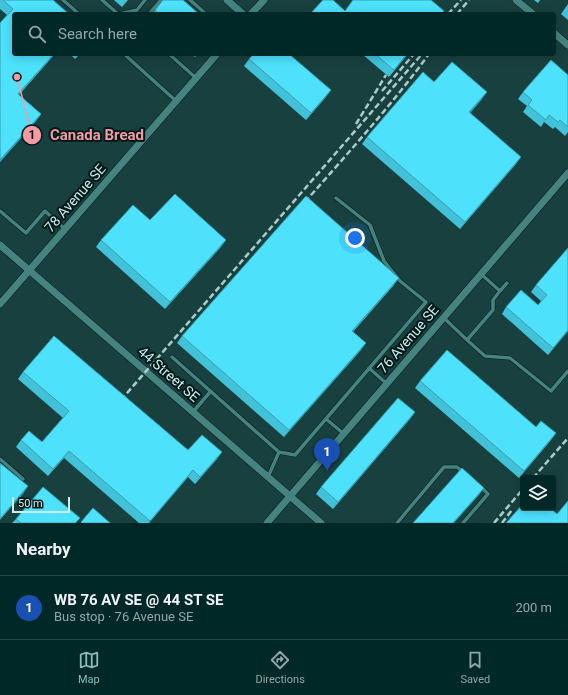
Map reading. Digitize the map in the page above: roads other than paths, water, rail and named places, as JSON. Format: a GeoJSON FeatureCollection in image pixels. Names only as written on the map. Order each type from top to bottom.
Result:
{"type":"FeatureCollection","features":[{"type":"Feature","properties":{"kind":"street"},"geometry":{"type":"LineString","coordinates":[[227,0],[241,12]]}},
{"type":"Feature","properties":{"kind":"street"},"geometry":{"type":"LineString","coordinates":[[253,12],[264,0]]}},
{"type":"Feature","properties":{"kind":"street"},"geometry":{"type":"LineString","coordinates":[[516,0],[531,12]]}},
{"type":"Feature","properties":{"kind":"street"},"geometry":{"type":"LineString","coordinates":[[556,34],[568,45]]}},
{"type":"Feature","properties":{"kind":"street","name":"78 Avenue SE"},"geometry":{"type":"LineString","coordinates":[[0,304],[215,56]]}},
{"type":"Feature","properties":{"kind":"street","name":"76 Avenue SE"},"geometry":{"type":"LineString","coordinates":[[267,523],[568,173]]}},
{"type":"Feature","properties":{"kind":"street","name":"44 Street SE"},"geometry":{"type":"LineString","coordinates":[[0,245],[320,523]]}},
{"type":"Feature","properties":{"kind":"lane"},"geometry":{"type":"LineString","coordinates":[[63,0],[77,12]]}},
{"type":"Feature","properties":{"kind":"lane"},"geometry":{"type":"LineString","coordinates":[[102,0],[116,12]]}},
{"type":"Feature","properties":{"kind":"lane"},"geometry":{"type":"LineString","coordinates":[[128,12],[137,10],[145,0]]}},
{"type":"Feature","properties":{"kind":"lane"},"geometry":{"type":"LineString","coordinates":[[151,12],[161,0]]}},
{"type":"Feature","properties":{"kind":"lane"},"geometry":{"type":"LineString","coordinates":[[190,0],[204,12]]}},
{"type":"Feature","properties":{"kind":"lane"},"geometry":{"type":"LineString","coordinates":[[126,56],[176,100]]}},
{"type":"Feature","properties":{"kind":"lane"},"geometry":{"type":"LineString","coordinates":[[171,56],[196,78]]}},
{"type":"Feature","properties":{"kind":"lane"},"geometry":{"type":"LineString","coordinates":[[172,357],[278,452],[295,455],[426,302],[400,281],[384,261],[370,226],[336,198]]}},
{"type":"Feature","properties":{"kind":"lane"},"geometry":{"type":"LineString","coordinates":[[0,211],[26,233],[45,211],[65,229]]}},
{"type":"Feature","properties":{"kind":"lane"},"geometry":{"type":"LineString","coordinates":[[481,274],[500,292]]}},
{"type":"Feature","properties":{"kind":"lane"},"geometry":{"type":"LineString","coordinates":[[467,340],[493,310],[492,300],[507,283]]}},
{"type":"Feature","properties":{"kind":"lane"},"geometry":{"type":"LineString","coordinates":[[443,318],[485,356],[510,358],[551,391],[568,373]]}},
{"type":"Feature","properties":{"kind":"lane"},"geometry":{"type":"LineString","coordinates":[[369,368],[387,384]]}},
{"type":"Feature","properties":{"kind":"lane"},"geometry":{"type":"LineString","coordinates":[[193,412],[211,391]]}},
{"type":"Feature","properties":{"kind":"lane"},"geometry":{"type":"LineString","coordinates":[[326,419],[344,434]]}},
{"type":"Feature","properties":{"kind":"lane"},"geometry":{"type":"LineString","coordinates":[[268,478],[278,452]]}},
{"type":"Feature","properties":{"kind":"lane"},"geometry":{"type":"LineString","coordinates":[[0,459],[24,479]]}},
{"type":"Feature","properties":{"kind":"lane"},"geometry":{"type":"LineString","coordinates":[[397,523],[444,467],[457,468],[468,476]]}},
{"type":"Feature","properties":{"kind":"lane"},"geometry":{"type":"LineString","coordinates":[[463,523],[488,494],[478,485]]}},
{"type":"Feature","properties":{"kind":"railway"},"geometry":{"type":"LineString","coordinates":[[450,12],[461,0]]}},
{"type":"Feature","properties":{"kind":"railway"},"geometry":{"type":"LineString","coordinates":[[459,12],[469,0]]}},
{"type":"Feature","properties":{"kind":"railway"},"geometry":{"type":"LineString","coordinates":[[382,91],[412,56]]}},
{"type":"Feature","properties":{"kind":"railway"},"geometry":{"type":"LineString","coordinates":[[121,400],[420,56]]}},
{"type":"Feature","properties":{"kind":"railway"},"geometry":{"type":"LineString","coordinates":[[305,202],[353,148],[427,56]]}},
{"type":"Feature","properties":{"kind":"railway"},"geometry":{"type":"LineString","coordinates":[[356,124],[386,75]]}},
{"type":"Feature","properties":{"kind":"railway"},"geometry":{"type":"LineString","coordinates":[[536,475],[568,438]]}},
{"type":"Feature","properties":{"kind":"railway"},"geometry":{"type":"LineString","coordinates":[[494,523],[520,493]]}},
{"type":"Feature","properties":{"kind":"railway"},"geometry":{"type":"LineString","coordinates":[[502,523],[512,510]]}},
{"type":"Feature","properties":{"kind":"place","name":"Canada Bread"},"geometry":{"type":"Point","coordinates":[17,77]}},
{"type":"Feature","properties":{"kind":"place","name":"WB 76 AV SE @ 44 ST SE"},"geometry":{"type":"Point","coordinates":[327,471]}}]}
